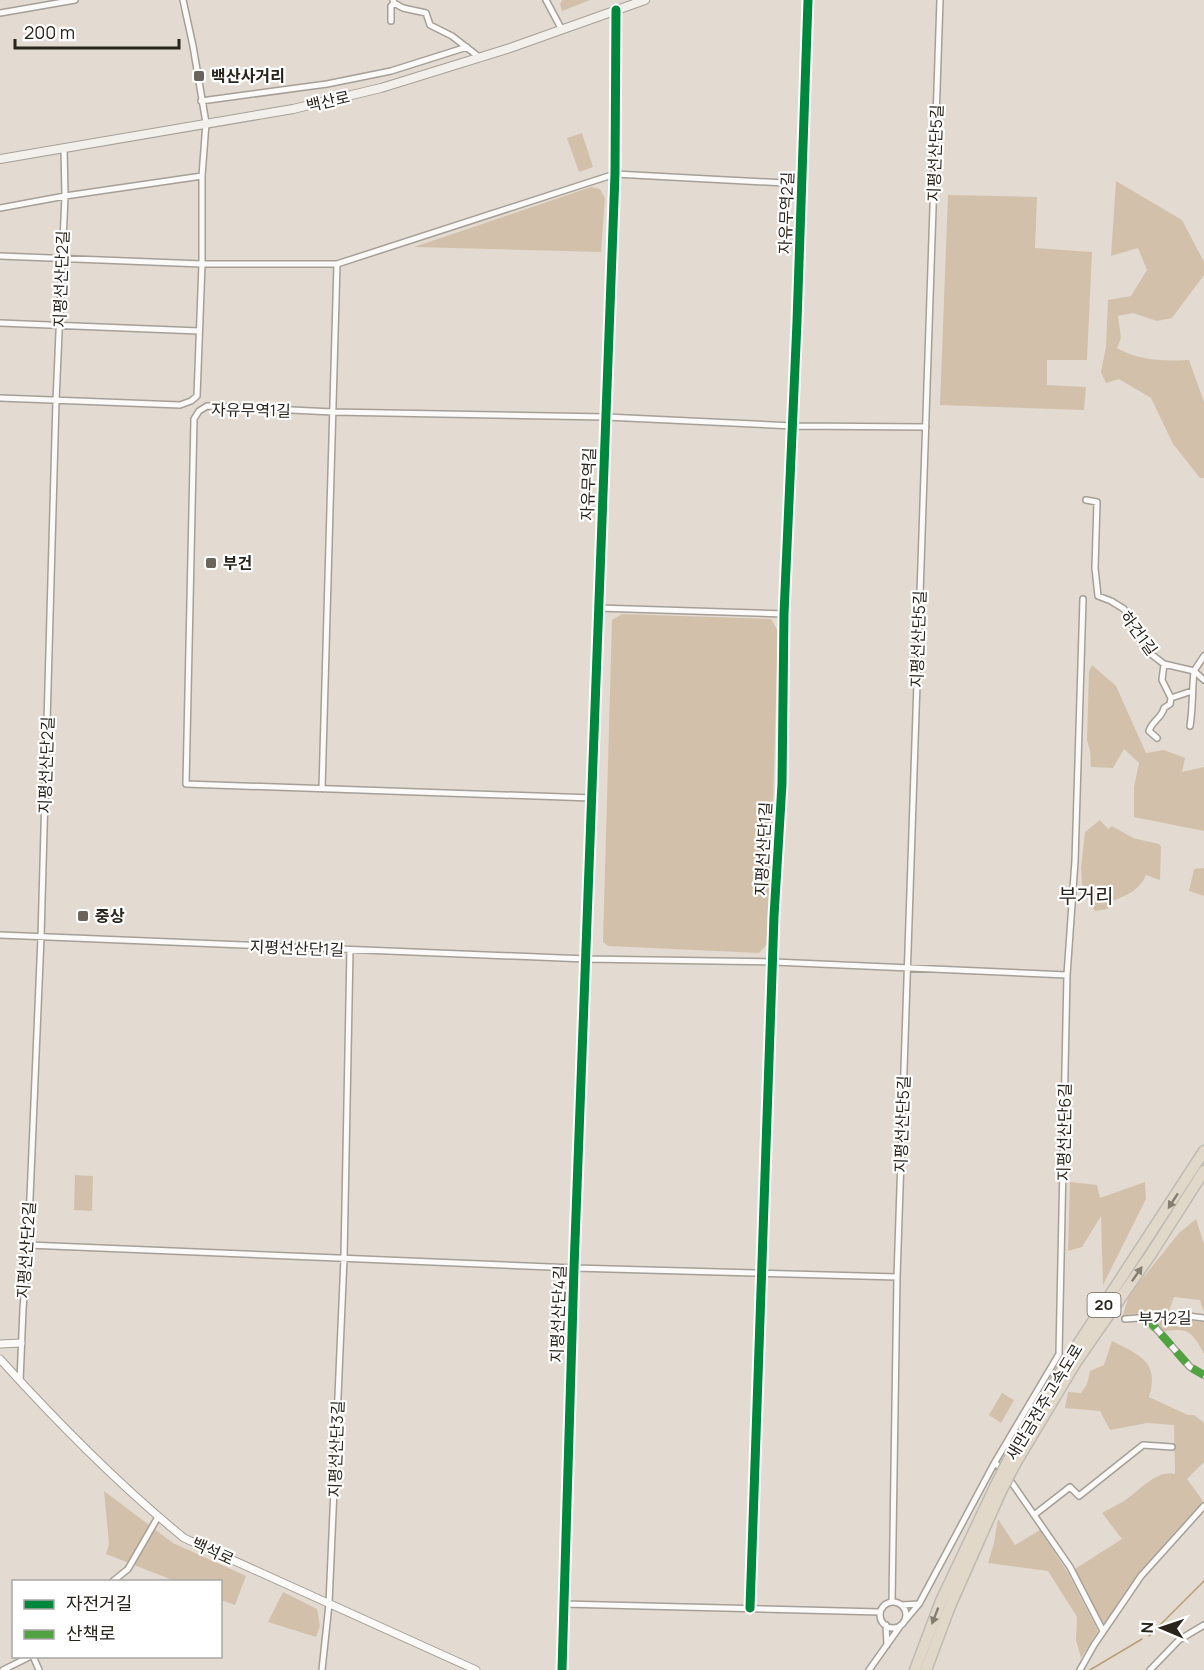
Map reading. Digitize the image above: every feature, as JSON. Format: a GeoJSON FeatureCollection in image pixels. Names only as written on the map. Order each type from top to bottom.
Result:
{"type":"FeatureCollection","features":[{"type":"Feature","properties":{"kind":"highway","name":"새만금전주고속도로"},"geometry":{"type":"LineString","coordinates":[[915,1670],[941,1601],[1069,1358],[1204,1151]]}},
{"type":"Feature","properties":{"kind":"highway","name":"새만금전주고속도로"},"geometry":{"type":"LineString","coordinates":[[1012,1463],[1076,1362],[1151,1254],[1204,1171]]}},
{"type":"Feature","properties":{"kind":"highway","name":"새만금전주고속도로"},"geometry":{"type":"LineString","coordinates":[[926,1670],[998,1489]]}},
{"type":"Feature","properties":{"kind":"main road","name":"백산로"},"geometry":{"type":"LineString","coordinates":[[0,159],[293,109],[381,88],[562,30],[645,0]]}},
{"type":"Feature","properties":{"kind":"street"},"geometry":{"type":"LineString","coordinates":[[0,13],[75,0]]}},
{"type":"Feature","properties":{"kind":"street"},"geometry":{"type":"LineString","coordinates":[[0,398],[180,405],[197,396],[202,264],[202,176],[206,123],[183,0]]}},
{"type":"Feature","properties":{"kind":"street"},"geometry":{"type":"LineString","coordinates":[[546,0],[562,30]]}},
{"type":"Feature","properties":{"kind":"street","name":"자유무역2길"},"geometry":{"type":"LineString","coordinates":[[793,426],[808,0]]}},
{"type":"Feature","properties":{"kind":"street","name":"지평선산단5길"},"geometry":{"type":"LineString","coordinates":[[891,1602],[897,1277],[940,0]]}},
{"type":"Feature","properties":{"kind":"street"},"geometry":{"type":"LineString","coordinates":[[392,21],[391,6],[394,2],[404,8],[426,14],[430,25],[452,36],[479,57]]}},
{"type":"Feature","properties":{"kind":"street","name":"자유무역길"},"geometry":{"type":"LineString","coordinates":[[586,959],[615,174],[616,10]]}},
{"type":"Feature","properties":{"kind":"street"},"geometry":{"type":"LineString","coordinates":[[202,101],[327,84],[391,71],[467,47]]}},
{"type":"Feature","properties":{"kind":"street","name":"지평선산단2길"},"geometry":{"type":"LineString","coordinates":[[20,1381],[41,938],[56,401],[65,196],[64,148]]}},
{"type":"Feature","properties":{"kind":"street"},"geometry":{"type":"LineString","coordinates":[[0,256],[202,264],[337,264],[615,174]]}},
{"type":"Feature","properties":{"kind":"street","name":"자유무역2길"},"geometry":{"type":"LineString","coordinates":[[615,174],[803,184]]}},
{"type":"Feature","properties":{"kind":"street"},"geometry":{"type":"LineString","coordinates":[[0,208],[202,176]]}},
{"type":"Feature","properties":{"kind":"street"},"geometry":{"type":"LineString","coordinates":[[337,264],[322,789],[592,798]]}},
{"type":"Feature","properties":{"kind":"street"},"geometry":{"type":"LineString","coordinates":[[0,323],[200,331]]}},
{"type":"Feature","properties":{"kind":"street","name":"자유무역1길"},"geometry":{"type":"LineString","coordinates":[[322,789],[186,784],[194,418],[199,411],[207,406],[333,412],[606,417]]}},
{"type":"Feature","properties":{"kind":"street"},"geometry":{"type":"LineString","coordinates":[[606,417],[793,426],[926,428]]}},
{"type":"Feature","properties":{"kind":"street","name":"지평선산단1길"},"geometry":{"type":"LineString","coordinates":[[750,1608],[761,1273],[782,784],[784,614],[793,426]]}},
{"type":"Feature","properties":{"kind":"street","name":"하건1길"},"geometry":{"type":"LineString","coordinates":[[1086,500],[1097,502],[1095,568],[1098,596],[1124,609],[1140,640],[1151,654],[1164,664],[1194,672]]}},
{"type":"Feature","properties":{"kind":"street","name":"지평선산단6길"},"geometry":{"type":"LineString","coordinates":[[902,1623],[919,1604],[995,1462],[1059,1354],[1067,975],[1075,861],[1083,599]]}},
{"type":"Feature","properties":{"kind":"street"},"geometry":{"type":"LineString","coordinates":[[598,608],[784,614]]}},
{"type":"Feature","properties":{"kind":"street"},"geometry":{"type":"LineString","coordinates":[[1190,726],[1194,672],[1204,656]]}},
{"type":"Feature","properties":{"kind":"street"},"geometry":{"type":"LineString","coordinates":[[1157,738],[1149,731],[1150,727],[1163,714],[1171,698],[1162,680],[1164,664]]}},
{"type":"Feature","properties":{"kind":"street"},"geometry":{"type":"LineString","coordinates":[[1194,672],[1204,680]]}},
{"type":"Feature","properties":{"kind":"street"},"geometry":{"type":"LineString","coordinates":[[1171,698],[1192,691]]}},
{"type":"Feature","properties":{"kind":"street","name":"지평선산단1길"},"geometry":{"type":"LineString","coordinates":[[0,935],[586,959],[774,962],[1067,975]]}},
{"type":"Feature","properties":{"kind":"street","name":"지평선산단3길"},"geometry":{"type":"LineString","coordinates":[[322,1670],[329,1604],[344,1258],[350,950]]}},
{"type":"Feature","properties":{"kind":"street","name":"지평선산단4길"},"geometry":{"type":"LineString","coordinates":[[562,1670],[586,959]]}},
{"type":"Feature","properties":{"kind":"street"},"geometry":{"type":"LineString","coordinates":[[28,1245],[344,1258]]}},
{"type":"Feature","properties":{"kind":"street","name":"지평선산단4길"},"geometry":{"type":"LineString","coordinates":[[344,1258],[574,1268]]}},
{"type":"Feature","properties":{"kind":"street"},"geometry":{"type":"LineString","coordinates":[[574,1268],[897,1277]]}},
{"type":"Feature","properties":{"kind":"street","name":"부거2길"},"geometry":{"type":"LineString","coordinates":[[1125,1319],[1180,1315],[1204,1318]]}},
{"type":"Feature","properties":{"kind":"street"},"geometry":{"type":"LineString","coordinates":[[1146,1317],[1190,1367],[1204,1375]]}},
{"type":"Feature","properties":{"kind":"street"},"geometry":{"type":"LineString","coordinates":[[0,1344],[21,1343]]}},
{"type":"Feature","properties":{"kind":"street","name":"백석로"},"geometry":{"type":"LineString","coordinates":[[0,1359],[90,1453],[158,1517],[184,1538],[476,1670]]}},
{"type":"Feature","properties":{"kind":"street"},"geometry":{"type":"LineString","coordinates":[[1034,1515],[1070,1487],[1079,1496],[1143,1445],[1172,1447]]}},
{"type":"Feature","properties":{"kind":"street"},"geometry":{"type":"LineString","coordinates":[[995,1462],[1070,1567],[1103,1631]]}},
{"type":"Feature","properties":{"kind":"street"},"geometry":{"type":"LineString","coordinates":[[1080,1670],[1103,1631],[1141,1576],[1204,1506]]}},
{"type":"Feature","properties":{"kind":"street"},"geometry":{"type":"LineString","coordinates":[[113,1580],[128,1569],[158,1517]]}},
{"type":"Feature","properties":{"kind":"street"},"geometry":{"type":"LineString","coordinates":[[887,1645],[886,1626],[880,1612],[883,1606],[891,1602],[901,1605],[919,1604]]}},
{"type":"Feature","properties":{"kind":"street"},"geometry":{"type":"LineString","coordinates":[[564,1604],[880,1612]]}},
{"type":"Feature","properties":{"kind":"street"},"geometry":{"type":"LineString","coordinates":[[868,1670],[902,1623],[905,1613],[901,1605]]}},
{"type":"Feature","properties":{"kind":"street"},"geometry":{"type":"LineString","coordinates":[[886,1626],[896,1627],[902,1623]]}},
{"type":"Feature","properties":{"kind":"street"},"geometry":{"type":"LineString","coordinates":[[1150,1670],[1179,1640],[1204,1624]]}},
{"type":"Feature","properties":{"kind":"street"},"geometry":{"type":"LineString","coordinates":[[3,1670],[28,1658]]}},
{"type":"Feature","properties":{"kind":"shaded area"},"geometry":{"type":"Polygon","coordinates":[[[562,0],[590,0],[562,11],[560,4],[562,0]]]}},
{"type":"Feature","properties":{"kind":"shaded area"},"geometry":{"type":"Polygon","coordinates":[[[582,133],[593,167],[579,172],[567,138],[582,133]]]}},
{"type":"Feature","properties":{"kind":"shaded area"},"geometry":{"type":"Polygon","coordinates":[[[1116,181],[1182,220],[1204,262],[1204,275],[1172,318],[1157,321],[1133,313],[1118,316],[1121,338],[1117,348],[1143,358],[1189,360],[1204,402],[1204,478],[1200,478],[1173,444],[1151,398],[1119,379],[1106,383],[1101,372],[1106,347],[1108,300],[1131,296],[1147,270],[1138,248],[1111,256],[1116,181]]]}},
{"type":"Feature","properties":{"kind":"shaded area"},"geometry":{"type":"Polygon","coordinates":[[[591,187],[600,189],[605,198],[601,252],[414,247],[591,187]]]}},
{"type":"Feature","properties":{"kind":"shaded area"},"geometry":{"type":"Polygon","coordinates":[[[948,195],[1037,197],[1035,248],[1092,252],[1087,360],[1047,360],[1047,385],[1086,387],[1084,410],[940,405],[948,195]]]}},
{"type":"Feature","properties":{"kind":"shaded area"},"geometry":{"type":"Polygon","coordinates":[[[622,614],[771,619],[778,631],[769,942],[759,953],[608,946],[603,942],[612,620],[622,614]]]}},
{"type":"Feature","properties":{"kind":"shaded area"},"geometry":{"type":"Polygon","coordinates":[[[1092,665],[1116,686],[1146,753],[1164,750],[1185,758],[1182,772],[1204,767],[1204,831],[1134,817],[1134,787],[1139,763],[1124,749],[1113,768],[1091,767],[1087,740],[1089,671],[1092,665]]]}},
{"type":"Feature","properties":{"kind":"shaded area"},"geometry":{"type":"Polygon","coordinates":[[[1100,820],[1108,829],[1112,826],[1133,838],[1159,844],[1161,847],[1160,880],[1146,875],[1135,889],[1108,903],[1108,909],[1095,911],[1092,906],[1094,891],[1082,885],[1081,868],[1085,832],[1100,820]]]}},
{"type":"Feature","properties":{"kind":"shaded area"},"geometry":{"type":"Polygon","coordinates":[[[1204,868],[1204,896],[1189,891],[1194,869],[1204,868]]]}},
{"type":"Feature","properties":{"kind":"shaded area"},"geometry":{"type":"Polygon","coordinates":[[[75,1175],[93,1176],[92,1211],[74,1210],[75,1175]]]}},
{"type":"Feature","properties":{"kind":"shaded area"},"geometry":{"type":"Polygon","coordinates":[[[1070,1182],[1097,1185],[1100,1198],[1145,1182],[1146,1199],[1103,1285],[1101,1216],[1082,1247],[1068,1251],[1070,1182]]]}},
{"type":"Feature","properties":{"kind":"shaded area"},"geometry":{"type":"Polygon","coordinates":[[[1196,1219],[1204,1244],[1204,1313],[1200,1300],[1174,1297],[1169,1311],[1123,1315],[1129,1295],[1179,1233],[1196,1219]]]}},
{"type":"Feature","properties":{"kind":"shaded area"},"geometry":{"type":"Polygon","coordinates":[[[1153,1320],[1204,1322],[1204,1354],[1195,1338],[1185,1331],[1155,1333],[1145,1326],[1153,1320]]]}},
{"type":"Feature","properties":{"kind":"shaded area"},"geometry":{"type":"Polygon","coordinates":[[[1112,1341],[1138,1355],[1149,1367],[1152,1385],[1149,1397],[1188,1415],[1194,1415],[1204,1423],[1204,1462],[1187,1479],[1203,1501],[1196,1512],[1150,1562],[1104,1625],[1075,1569],[1122,1539],[1102,1513],[1124,1501],[1155,1478],[1168,1473],[1175,1474],[1174,1425],[1147,1423],[1110,1430],[1100,1411],[1065,1408],[1068,1392],[1081,1393],[1087,1384],[1090,1371],[1104,1365],[1112,1341]]]}},
{"type":"Feature","properties":{"kind":"shaded area"},"geometry":{"type":"Polygon","coordinates":[[[1002,1393],[1014,1400],[1001,1423],[989,1415],[1002,1393]]]}},
{"type":"Feature","properties":{"kind":"shaded area"},"geometry":{"type":"Polygon","coordinates":[[[104,1491],[173,1543],[246,1576],[235,1605],[222,1600],[222,1580],[172,1580],[106,1554],[109,1544],[104,1491]]]}},
{"type":"Feature","properties":{"kind":"shaded area"},"geometry":{"type":"Polygon","coordinates":[[[998,1519],[1015,1545],[1040,1530],[1068,1573],[1098,1631],[1081,1658],[1076,1640],[1077,1617],[1048,1571],[988,1563],[998,1519]]]}},
{"type":"Feature","properties":{"kind":"shaded area"},"geometry":{"type":"Polygon","coordinates":[[[283,1592],[317,1609],[320,1626],[316,1637],[268,1622],[283,1592]]]}},
{"type":"Feature","properties":{"kind":"waterway"},"geometry":{"type":"LineString","coordinates":[[1149,1636],[1204,1581]]}},
{"type":"Feature","properties":{"kind":"waterway"},"geometry":{"type":"LineString","coordinates":[[1090,1670],[1142,1639]]}},
{"type":"Feature","properties":{"kind":"marked path"},"geometry":{"type":"LineString","coordinates":[[1146,1317],[1190,1367],[1204,1375]]}},
{"type":"Feature","properties":{"kind":"cycle path"},"geometry":{"type":"LineString","coordinates":[[750,1608],[774,916],[782,784],[784,614],[808,0]]}},
{"type":"Feature","properties":{"kind":"cycle path"},"geometry":{"type":"LineString","coordinates":[[562,1670],[574,1268],[615,174],[616,10]]}},
{"type":"Feature","properties":{"kind":"place","name":"백산사거리"},"geometry":{"type":"Point","coordinates":[199,76]}},
{"type":"Feature","properties":{"kind":"place","name":"부건"},"geometry":{"type":"Point","coordinates":[211,563]}},
{"type":"Feature","properties":{"kind":"place","name":"중상"},"geometry":{"type":"Point","coordinates":[83,916]}},
{"type":"Feature","properties":{"kind":"district","name":"부거리"},"geometry":{"type":"Point","coordinates":[1086,896]}}]}
